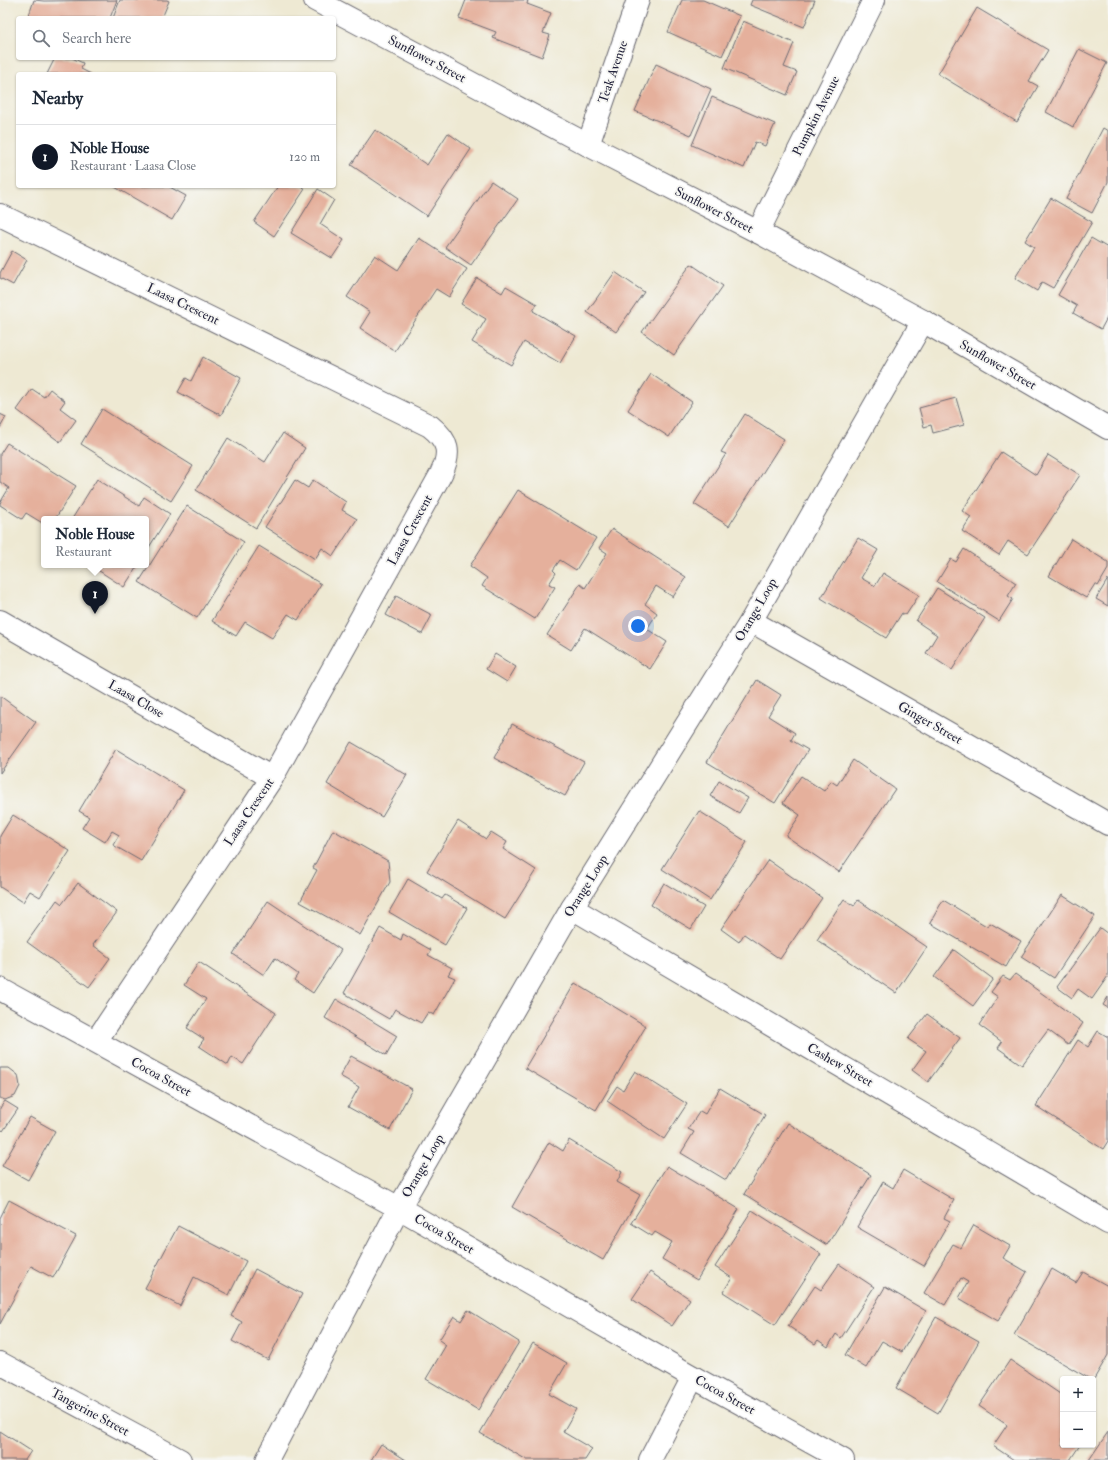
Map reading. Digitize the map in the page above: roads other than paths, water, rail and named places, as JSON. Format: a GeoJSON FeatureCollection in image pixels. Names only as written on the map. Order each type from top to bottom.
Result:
{"type":"FeatureCollection","features":[{"type":"Feature","properties":{"kind":"street","name":"Sunflower Street"},"geometry":{"type":"LineString","coordinates":[[315,0],[588,145],[758,232],[922,321],[1108,428]]}},
{"type":"Feature","properties":{"kind":"street","name":"Teak Avenue"},"geometry":{"type":"LineString","coordinates":[[588,145],[638,0]]}},
{"type":"Feature","properties":{"kind":"street","name":"Pumpkin Avenue"},"geometry":{"type":"LineString","coordinates":[[758,232],[874,0]]}},
{"type":"Feature","properties":{"kind":"street","name":"Laasa Crescent"},"geometry":{"type":"LineString","coordinates":[[0,215],[430,426],[439,433],[448,448],[447,462],[441,474],[272,778],[96,1041]]}},
{"type":"Feature","properties":{"kind":"street","name":"Orange Loop"},"geometry":{"type":"LineString","coordinates":[[267,1460],[399,1208],[572,908],[751,621],[922,321]]}},
{"type":"Feature","properties":{"kind":"street","name":"Laasa Close"},"geometry":{"type":"LineString","coordinates":[[0,621],[272,778]]}},
{"type":"Feature","properties":{"kind":"street","name":"Ginger Street"},"geometry":{"type":"LineString","coordinates":[[751,621],[1108,824]]}},
{"type":"Feature","properties":{"kind":"street","name":"Cashew Street"},"geometry":{"type":"LineString","coordinates":[[572,908],[1108,1223]]}},
{"type":"Feature","properties":{"kind":"street","name":"Cocoa Street"},"geometry":{"type":"LineString","coordinates":[[0,990],[96,1041],[399,1208],[693,1377],[843,1460]]}},
{"type":"Feature","properties":{"kind":"street","name":"Tangerine Street"},"geometry":{"type":"LineString","coordinates":[[0,1363],[180,1460]]}},
{"type":"Feature","properties":{"kind":"street"},"geometry":{"type":"LineString","coordinates":[[650,1460],[693,1377]]}},
{"type":"Feature","properties":{"kind":"place","name":"Noble House"},"geometry":{"type":"Point","coordinates":[95,614]}}]}
